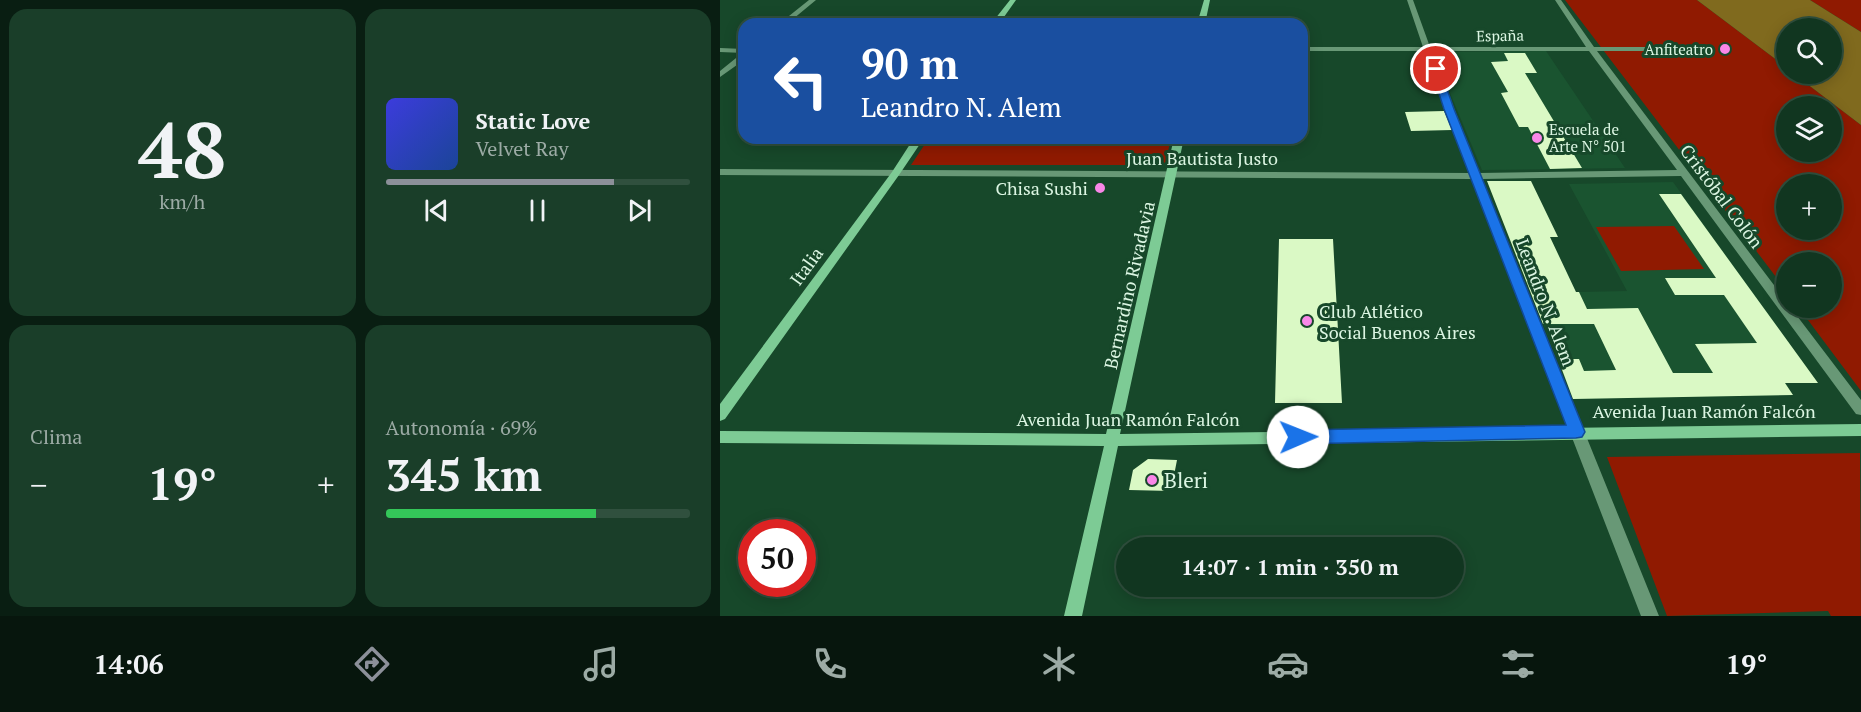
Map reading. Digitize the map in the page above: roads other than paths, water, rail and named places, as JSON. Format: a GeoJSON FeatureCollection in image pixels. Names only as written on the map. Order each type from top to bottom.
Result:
{"type":"FeatureCollection","features":[{"type":"Feature","properties":{"kind":"street"},"geometry":{"type":"LineString","coordinates":[[790,18],[813,0]]}},
{"type":"Feature","properties":{"kind":"street"},"geometry":{"type":"LineString","coordinates":[[1000,18],[1013,0]]}},
{"type":"Feature","properties":{"kind":"street"},"geometry":{"type":"LineString","coordinates":[[1202,18],[1207,0]]}},
{"type":"Feature","properties":{"kind":"street","name":"Leandro N. Alem"},"geometry":{"type":"LineString","coordinates":[[1410,0],[1449,109],[1650,616]]}},
{"type":"Feature","properties":{"kind":"street","name":"Cristóbal Colón"},"geometry":{"type":"LineString","coordinates":[[1558,0],[1590,47],[1861,410]]}},
{"type":"Feature","properties":{"kind":"street","name":"España"},"geometry":{"type":"LineString","coordinates":[[1308,49],[1590,47],[1670,49]]}},
{"type":"Feature","properties":{"kind":"street"},"geometry":{"type":"LineString","coordinates":[[720,50],[738,51]]}},
{"type":"Feature","properties":{"kind":"street"},"geometry":{"type":"LineString","coordinates":[[720,75],[738,61]]}},
{"type":"Feature","properties":{"kind":"street","name":"Italia"},"geometry":{"type":"LineString","coordinates":[[720,414],[915,144]]}},
{"type":"Feature","properties":{"kind":"street","name":"Bernardino Rivadavia"},"geometry":{"type":"LineString","coordinates":[[1074,616],[1178,144]]}},
{"type":"Feature","properties":{"kind":"street","name":"Juan Bautista Justo"},"geometry":{"type":"LineString","coordinates":[[720,172],[1476,176],[1684,173]]}},
{"type":"Feature","properties":{"kind":"street","name":"Avenida Juan Ramón Falcón"},"geometry":{"type":"LineString","coordinates":[[720,436],[1112,440],[1576,432],[1861,430]]}},
{"type":"Feature","properties":{"kind":"place","name":"Anfiteatro"},"geometry":{"type":"Point","coordinates":[1725,49]}},
{"type":"Feature","properties":{"kind":"place","name":"Escuela de Arte N° 501"},"geometry":{"type":"Point","coordinates":[1537,138]}},
{"type":"Feature","properties":{"kind":"place","name":"Chisa Sushi"},"geometry":{"type":"Point","coordinates":[1100,188]}},
{"type":"Feature","properties":{"kind":"place","name":"Club Atlético Social Buenos Aires"},"geometry":{"type":"Point","coordinates":[1307,321]}},
{"type":"Feature","properties":{"kind":"place","name":"Bleri"},"geometry":{"type":"Point","coordinates":[1152,480]}}]}
